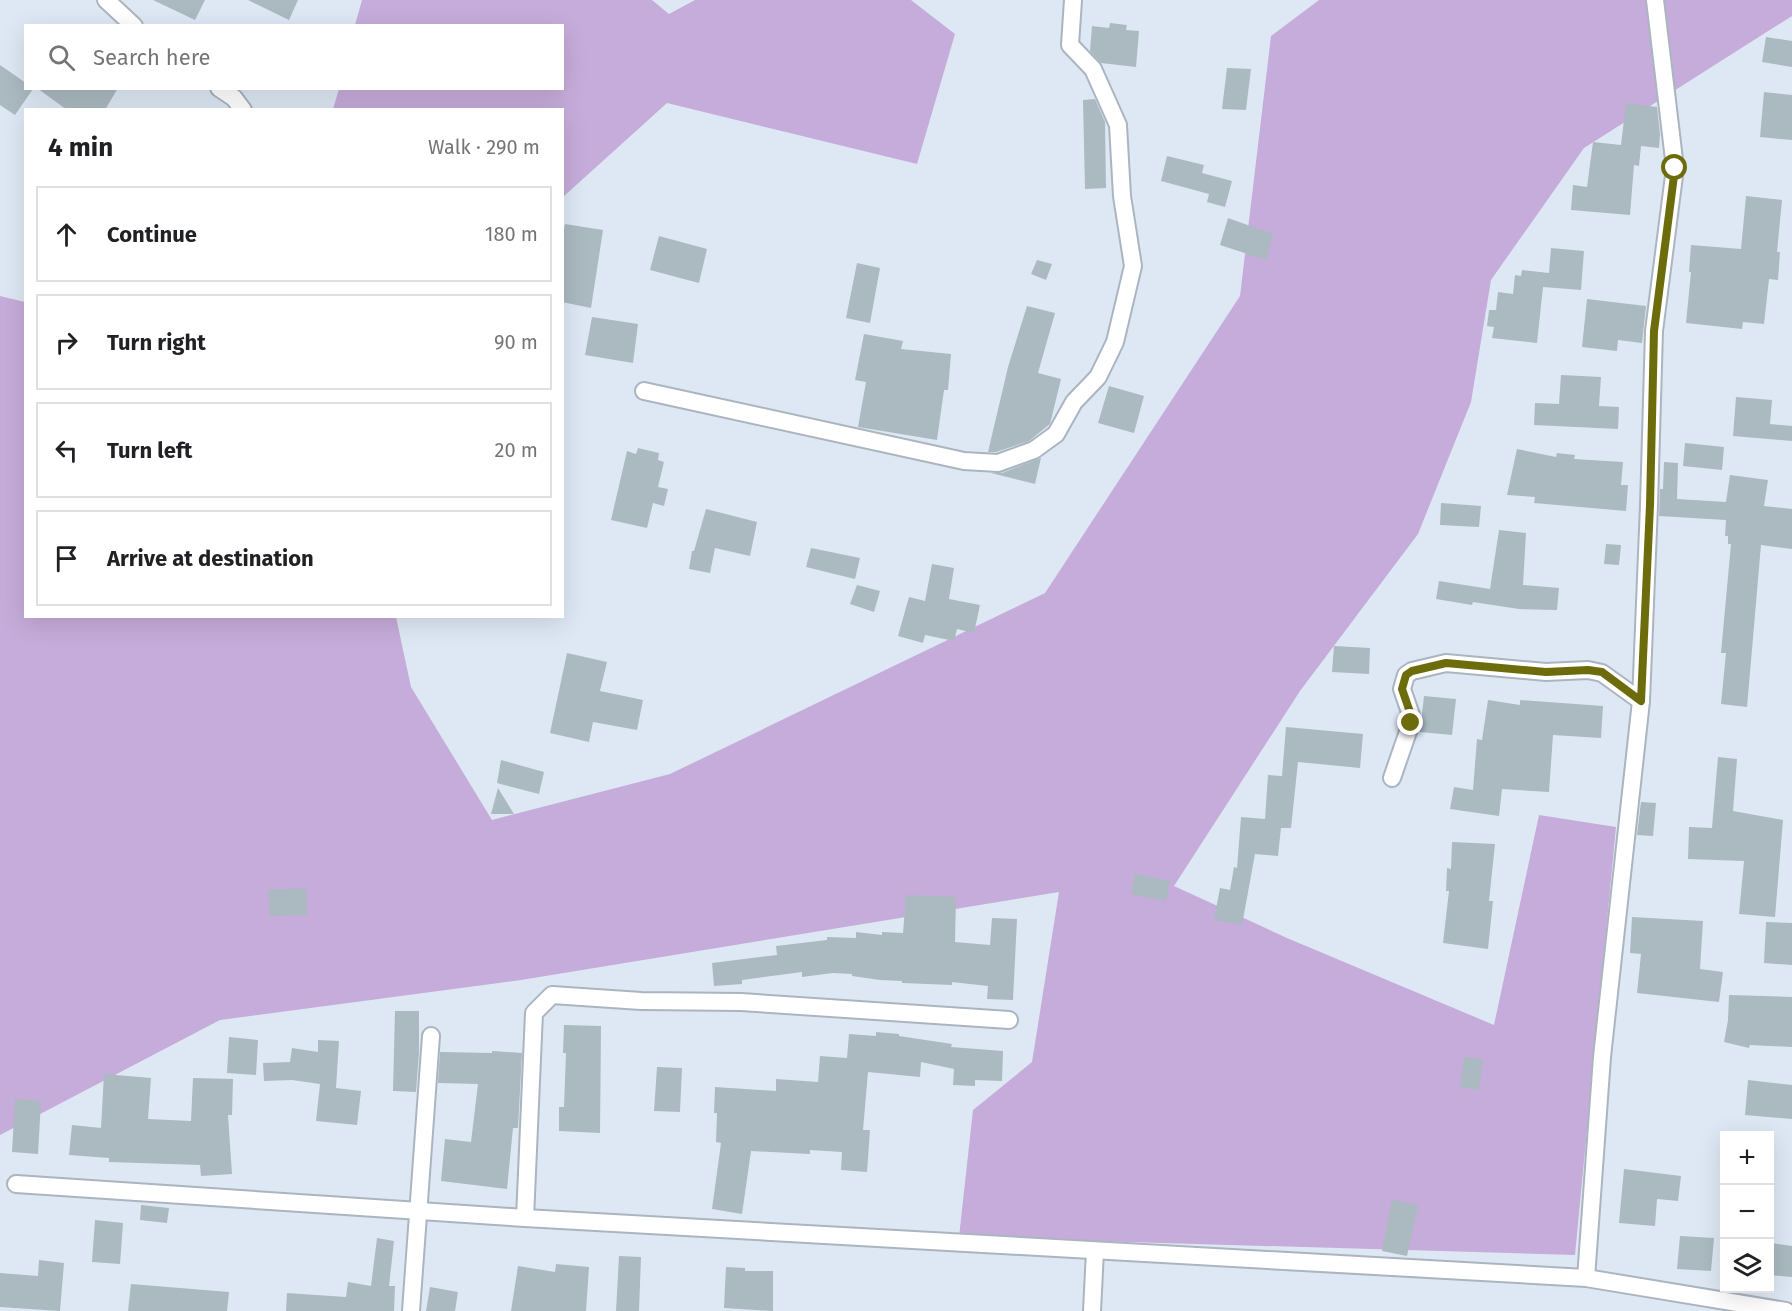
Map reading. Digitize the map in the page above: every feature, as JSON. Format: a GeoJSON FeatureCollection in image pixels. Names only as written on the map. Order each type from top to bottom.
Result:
{"type":"FeatureCollection","features":[{"type":"Feature","properties":{"kind":"street"},"geometry":{"type":"LineString","coordinates":[[106,0],[132,24]]}},
{"type":"Feature","properties":{"kind":"street"},"geometry":{"type":"LineString","coordinates":[[644,391],[964,461],[998,463],[1034,450],[1056,434],[1074,402],[1098,377],[1115,342],[1132,266],[1122,196],[1118,124],[1093,69],[1070,45],[1073,0]]}},
{"type":"Feature","properties":{"kind":"street"},"geometry":{"type":"LineString","coordinates":[[1586,1278],[1602,1057],[1641,701],[1650,505],[1654,331],[1675,168],[1655,0]]}},
{"type":"Feature","properties":{"kind":"street"},"geometry":{"type":"LineString","coordinates":[[222,90],[234,98],[242,108]]}},
{"type":"Feature","properties":{"kind":"street"},"geometry":{"type":"LineString","coordinates":[[1392,778],[1411,723],[1411,715],[1402,689],[1406,675],[1412,671],[1446,663],[1546,672],[1588,670],[1602,672],[1641,701]]}},
{"type":"Feature","properties":{"kind":"street"},"geometry":{"type":"LineString","coordinates":[[525,1218],[534,1013],[552,995],[641,1001],[741,1002],[1009,1020]]}},
{"type":"Feature","properties":{"kind":"street"},"geometry":{"type":"LineString","coordinates":[[411,1311],[431,1036]]}},
{"type":"Feature","properties":{"kind":"street"},"geometry":{"type":"LineString","coordinates":[[16,1184],[525,1218],[1586,1278],[1785,1311]]}},
{"type":"Feature","properties":{"kind":"street"},"geometry":{"type":"LineString","coordinates":[[1092,1311],[1095,1251]]}},
{"type":"Feature","properties":{"kind":"shaded area"},"geometry":{"type":"Polygon","coordinates":[[[362,0],[652,0],[669,14],[695,0],[911,0],[955,34],[917,164],[667,103],[564,196],[564,108],[333,108],[339,90],[564,90],[564,24],[355,24],[362,0]]]}},
{"type":"Feature","properties":{"kind":"shaded area"},"geometry":{"type":"Polygon","coordinates":[[[1319,0],[1792,0],[1792,16],[1584,148],[1491,280],[1471,402],[1418,534],[1300,691],[1174,886],[1287,938],[1494,1025],[1539,815],[1616,827],[1575,1255],[959,1237],[973,1110],[1032,1062],[1059,892],[521,980],[220,1020],[0,1135],[0,296],[24,302],[24,618],[396,618],[411,687],[492,820],[670,774],[1045,593],[1240,296],[1271,36],[1319,0]]]}},
{"type":"Feature","properties":{"kind":"building"},"geometry":{"type":"Polygon","coordinates":[[[153,0],[205,0],[195,20],[153,0]]]}},
{"type":"Feature","properties":{"kind":"building"},"geometry":{"type":"Polygon","coordinates":[[[248,0],[298,0],[289,20],[248,0]]]}},
{"type":"Feature","properties":{"kind":"building"},"geometry":{"type":"Polygon","coordinates":[[[1110,23],[1127,25],[1126,30],[1139,31],[1136,67],[1101,63],[1090,51],[1092,26],[1109,28],[1110,23]]]}},
{"type":"Feature","properties":{"kind":"building"},"geometry":{"type":"Polygon","coordinates":[[[1766,37],[1792,41],[1792,67],[1762,62],[1766,37]]]}},
{"type":"Feature","properties":{"kind":"building"},"geometry":{"type":"Polygon","coordinates":[[[0,65],[24,82],[24,90],[32,90],[15,115],[0,105],[0,65]]]}},
{"type":"Feature","properties":{"kind":"building"},"geometry":{"type":"Polygon","coordinates":[[[1227,68],[1251,69],[1246,110],[1222,109],[1227,68]]]}},
{"type":"Feature","properties":{"kind":"building"},"geometry":{"type":"Polygon","coordinates":[[[40,90],[117,90],[106,108],[64,108],[40,90]]]}},
{"type":"Feature","properties":{"kind":"building"},"geometry":{"type":"Polygon","coordinates":[[[1764,92],[1792,95],[1792,140],[1760,137],[1764,92]]]}},
{"type":"Feature","properties":{"kind":"building"},"geometry":{"type":"Polygon","coordinates":[[[1095,99],[1105,122],[1106,188],[1085,189],[1083,100],[1095,99]]]}},
{"type":"Feature","properties":{"kind":"building"},"geometry":{"type":"Polygon","coordinates":[[[1626,103],[1657,107],[1660,134],[1659,148],[1641,146],[1639,166],[1634,165],[1630,215],[1571,210],[1573,185],[1587,187],[1593,142],[1621,145],[1626,103]]]}},
{"type":"Feature","properties":{"kind":"building"},"geometry":{"type":"Polygon","coordinates":[[[1167,156],[1204,165],[1202,173],[1232,181],[1225,207],[1207,202],[1209,194],[1161,181],[1167,156]]]}},
{"type":"Feature","properties":{"kind":"building"},"geometry":{"type":"Polygon","coordinates":[[[1746,196],[1782,200],[1777,252],[1780,252],[1778,280],[1769,279],[1764,324],[1743,322],[1742,329],[1686,323],[1691,245],[1741,249],[1746,196]]]}},
{"type":"Feature","properties":{"kind":"building"},"geometry":{"type":"Polygon","coordinates":[[[1228,218],[1273,234],[1266,260],[1220,245],[1228,218]]]}},
{"type":"Feature","properties":{"kind":"building"},"geometry":{"type":"Polygon","coordinates":[[[565,224],[603,230],[591,308],[564,302],[565,224]]]}},
{"type":"Feature","properties":{"kind":"building"},"geometry":{"type":"Polygon","coordinates":[[[659,236],[707,249],[699,283],[650,270],[659,236]]]}},
{"type":"Feature","properties":{"kind":"building"},"geometry":{"type":"Polygon","coordinates":[[[1551,248],[1584,251],[1581,290],[1543,287],[1537,343],[1492,338],[1494,327],[1487,326],[1489,310],[1496,310],[1498,292],[1513,294],[1515,275],[1521,276],[1522,270],[1549,273],[1551,248]]]}},
{"type":"Feature","properties":{"kind":"building"},"geometry":{"type":"Polygon","coordinates":[[[1037,260],[1052,264],[1046,280],[1031,274],[1037,260]]]}},
{"type":"Feature","properties":{"kind":"building"},"geometry":{"type":"Polygon","coordinates":[[[857,263],[880,268],[870,323],[846,318],[857,263]]]}},
{"type":"Feature","properties":{"kind":"building"},"geometry":{"type":"Polygon","coordinates":[[[1587,299],[1646,306],[1642,343],[1618,340],[1617,351],[1582,347],[1587,299]]]}},
{"type":"Feature","properties":{"kind":"building"},"geometry":{"type":"Polygon","coordinates":[[[1027,306],[1055,313],[1038,373],[1061,379],[1050,424],[1029,441],[996,452],[988,452],[1008,367],[1027,306]]]}},
{"type":"Feature","properties":{"kind":"building"},"geometry":{"type":"Polygon","coordinates":[[[592,317],[638,324],[633,363],[585,355],[592,317]]]}},
{"type":"Feature","properties":{"kind":"building"},"geometry":{"type":"Polygon","coordinates":[[[864,334],[903,341],[901,349],[951,354],[948,390],[944,390],[937,440],[858,427],[866,382],[855,380],[864,334]]]}},
{"type":"Feature","properties":{"kind":"building"},"geometry":{"type":"Polygon","coordinates":[[[1561,375],[1601,377],[1599,406],[1619,407],[1618,429],[1534,425],[1535,403],[1559,404],[1561,375]]]}},
{"type":"Feature","properties":{"kind":"building"},"geometry":{"type":"Polygon","coordinates":[[[1109,386],[1144,396],[1134,433],[1098,423],[1109,386]]]}},
{"type":"Feature","properties":{"kind":"building"},"geometry":{"type":"Polygon","coordinates":[[[1736,397],[1772,400],[1770,424],[1792,426],[1792,441],[1733,436],[1736,397]]]}},
{"type":"Feature","properties":{"kind":"building"},"geometry":{"type":"Polygon","coordinates":[[[1685,443],[1724,447],[1722,470],[1683,466],[1685,443]]]}},
{"type":"Feature","properties":{"kind":"building"},"geometry":{"type":"Polygon","coordinates":[[[638,448],[659,453],[658,460],[664,462],[658,487],[668,489],[664,506],[653,503],[647,528],[611,520],[627,451],[636,454],[638,448]]]}},
{"type":"Feature","properties":{"kind":"building"},"geometry":{"type":"Polygon","coordinates":[[[1517,449],[1556,457],[1557,453],[1575,455],[1574,459],[1623,462],[1621,485],[1628,485],[1626,511],[1534,503],[1535,497],[1507,495],[1517,449]]]}},
{"type":"Feature","properties":{"kind":"building"},"geometry":{"type":"Polygon","coordinates":[[[1041,458],[1035,484],[991,473],[1002,473],[1041,458]]]}},
{"type":"Feature","properties":{"kind":"building"},"geometry":{"type":"Polygon","coordinates":[[[1664,462],[1678,463],[1677,499],[1726,502],[1730,475],[1768,480],[1764,506],[1792,509],[1792,549],[1761,545],[1747,707],[1721,704],[1726,653],[1721,653],[1731,544],[1728,544],[1728,536],[1725,536],[1726,520],[1659,516],[1664,462]]]}},
{"type":"Feature","properties":{"kind":"building"},"geometry":{"type":"Polygon","coordinates":[[[1441,503],[1481,506],[1479,527],[1440,525],[1441,503]]]}},
{"type":"Feature","properties":{"kind":"building"},"geometry":{"type":"Polygon","coordinates":[[[706,509],[757,522],[750,556],[715,548],[710,573],[689,569],[692,551],[694,551],[706,509]]]}},
{"type":"Feature","properties":{"kind":"building"},"geometry":{"type":"Polygon","coordinates":[[[1499,530],[1526,533],[1523,585],[1559,588],[1557,610],[1519,609],[1473,602],[1472,605],[1436,599],[1439,581],[1490,589],[1499,530]]]}},
{"type":"Feature","properties":{"kind":"building"},"geometry":{"type":"Polygon","coordinates":[[[1606,544],[1621,545],[1619,565],[1604,564],[1606,544]]]}},
{"type":"Feature","properties":{"kind":"building"},"geometry":{"type":"Polygon","coordinates":[[[811,548],[860,558],[855,579],[806,567],[811,548]]]}},
{"type":"Feature","properties":{"kind":"building"},"geometry":{"type":"Polygon","coordinates":[[[932,564],[954,568],[949,599],[980,605],[974,633],[957,629],[954,641],[925,635],[923,643],[898,636],[909,597],[925,601],[932,564]]]}},
{"type":"Feature","properties":{"kind":"building"},"geometry":{"type":"Polygon","coordinates":[[[857,585],[880,591],[874,612],[850,604],[857,585]]]}},
{"type":"Feature","properties":{"kind":"building"},"geometry":{"type":"Polygon","coordinates":[[[1334,646],[1370,648],[1369,674],[1332,672],[1334,646]]]}},
{"type":"Feature","properties":{"kind":"building"},"geometry":{"type":"Polygon","coordinates":[[[567,653],[607,662],[600,691],[643,700],[637,730],[593,722],[589,742],[550,733],[567,653]]]}},
{"type":"Feature","properties":{"kind":"building"},"geometry":{"type":"Polygon","coordinates":[[[1424,696],[1456,699],[1452,735],[1420,732],[1424,696]]]}},
{"type":"Feature","properties":{"kind":"building"},"geometry":{"type":"Polygon","coordinates":[[[1488,700],[1520,705],[1520,700],[1603,706],[1601,738],[1553,735],[1549,792],[1502,789],[1499,816],[1450,809],[1454,787],[1473,790],[1477,739],[1482,740],[1488,700]]]}},
{"type":"Feature","properties":{"kind":"building"},"geometry":{"type":"Polygon","coordinates":[[[1286,727],[1363,734],[1360,768],[1298,762],[1291,828],[1281,828],[1278,856],[1255,854],[1242,925],[1214,920],[1220,888],[1230,890],[1234,867],[1237,868],[1241,817],[1265,819],[1268,775],[1282,776],[1286,727]]]}},
{"type":"Feature","properties":{"kind":"building"},"geometry":{"type":"Polygon","coordinates":[[[1718,757],[1737,759],[1733,811],[1783,820],[1775,917],[1739,914],[1744,861],[1688,859],[1689,827],[1712,828],[1718,757]]]}},
{"type":"Feature","properties":{"kind":"building"},"geometry":{"type":"Polygon","coordinates":[[[501,760],[544,772],[539,794],[497,783],[501,760]]]}},
{"type":"Feature","properties":{"kind":"building"},"geometry":{"type":"Polygon","coordinates":[[[498,788],[514,814],[491,814],[498,788]]]}},
{"type":"Feature","properties":{"kind":"building"},"geometry":{"type":"Polygon","coordinates":[[[1641,802],[1656,803],[1653,836],[1637,835],[1641,802]]]}},
{"type":"Feature","properties":{"kind":"building"},"geometry":{"type":"Polygon","coordinates":[[[1452,842],[1495,844],[1489,901],[1493,901],[1488,949],[1443,943],[1449,891],[1446,891],[1447,868],[1451,869],[1452,842]]]}},
{"type":"Feature","properties":{"kind":"building"},"geometry":{"type":"Polygon","coordinates":[[[1135,874],[1170,881],[1166,901],[1131,894],[1135,874]]]}},
{"type":"Feature","properties":{"kind":"building"},"geometry":{"type":"Polygon","coordinates":[[[306,888],[307,915],[270,916],[268,890],[306,888]]]}},
{"type":"Feature","properties":{"kind":"building"},"geometry":{"type":"Polygon","coordinates":[[[906,895],[956,897],[955,942],[990,945],[992,918],[1017,919],[1013,1000],[987,999],[988,986],[952,982],[952,985],[902,983],[902,981],[833,973],[802,977],[802,972],[742,980],[742,984],[714,986],[712,963],[777,955],[776,946],[827,940],[827,937],[856,938],[856,932],[882,935],[882,932],[903,933],[906,895]]]}},
{"type":"Feature","properties":{"kind":"building"},"geometry":{"type":"Polygon","coordinates":[[[1632,917],[1703,921],[1700,969],[1723,972],[1719,1002],[1637,993],[1641,954],[1630,953],[1632,917]]]}},
{"type":"Feature","properties":{"kind":"building"},"geometry":{"type":"Polygon","coordinates":[[[1766,922],[1792,923],[1792,965],[1764,963],[1766,922]]]}},
{"type":"Feature","properties":{"kind":"building"},"geometry":{"type":"Polygon","coordinates":[[[1729,995],[1792,997],[1792,1047],[1750,1045],[1749,1048],[1724,1042],[1729,995]]]}},
{"type":"Feature","properties":{"kind":"building"},"geometry":{"type":"Polygon","coordinates":[[[395,1011],[419,1011],[416,1092],[393,1091],[395,1011]]]}},
{"type":"Feature","properties":{"kind":"building"},"geometry":{"type":"Polygon","coordinates":[[[564,1025],[601,1026],[600,1133],[559,1131],[559,1107],[564,1107],[566,1053],[563,1053],[564,1025]]]}},
{"type":"Feature","properties":{"kind":"building"},"geometry":{"type":"Polygon","coordinates":[[[876,1032],[952,1044],[951,1047],[1003,1051],[1002,1081],[975,1080],[975,1086],[953,1085],[954,1069],[921,1062],[920,1077],[868,1072],[863,1130],[870,1130],[867,1172],[841,1170],[842,1152],[810,1150],[810,1154],[751,1151],[742,1214],[712,1209],[721,1143],[716,1142],[715,1087],[776,1091],[776,1079],[818,1082],[820,1056],[847,1058],[849,1034],[876,1036],[876,1032]]]}},
{"type":"Feature","properties":{"kind":"building"},"geometry":{"type":"Polygon","coordinates":[[[229,1037],[258,1040],[256,1075],[227,1073],[229,1037]]]}},
{"type":"Feature","properties":{"kind":"building"},"geometry":{"type":"Polygon","coordinates":[[[318,1040],[339,1041],[336,1088],[361,1091],[357,1125],[316,1121],[320,1084],[292,1080],[264,1081],[263,1063],[290,1062],[292,1048],[318,1052],[318,1040]]]}},
{"type":"Feature","properties":{"kind":"building"},"geometry":{"type":"Polygon","coordinates":[[[492,1051],[522,1053],[518,1128],[513,1128],[507,1189],[441,1181],[445,1139],[471,1142],[478,1084],[438,1083],[440,1052],[492,1053],[492,1051]]]}},
{"type":"Feature","properties":{"kind":"building"},"geometry":{"type":"Polygon","coordinates":[[[1464,1057],[1483,1059],[1479,1090],[1460,1087],[1464,1057]]]}},
{"type":"Feature","properties":{"kind":"building"},"geometry":{"type":"Polygon","coordinates":[[[657,1067],[682,1068],[680,1112],[654,1111],[657,1067]]]}},
{"type":"Feature","properties":{"kind":"building"},"geometry":{"type":"Polygon","coordinates":[[[104,1074],[151,1078],[148,1119],[191,1121],[193,1078],[233,1079],[232,1115],[228,1115],[232,1174],[201,1176],[200,1165],[109,1162],[109,1158],[69,1155],[72,1125],[101,1128],[104,1074]]]}},
{"type":"Feature","properties":{"kind":"building"},"geometry":{"type":"Polygon","coordinates":[[[1748,1080],[1792,1085],[1792,1119],[1745,1115],[1748,1080]]]}},
{"type":"Feature","properties":{"kind":"building"},"geometry":{"type":"Polygon","coordinates":[[[15,1099],[41,1101],[38,1154],[12,1152],[15,1099]]]}},
{"type":"Feature","properties":{"kind":"building"},"geometry":{"type":"Polygon","coordinates":[[[1624,1169],[1681,1176],[1678,1201],[1657,1199],[1655,1226],[1619,1223],[1624,1169]]]}},
{"type":"Feature","properties":{"kind":"building"},"geometry":{"type":"Polygon","coordinates":[[[1392,1200],[1418,1205],[1407,1256],[1382,1251],[1392,1200]]]}},
{"type":"Feature","properties":{"kind":"building"},"geometry":{"type":"Polygon","coordinates":[[[141,1205],[169,1208],[167,1223],[140,1220],[141,1205]]]}},
{"type":"Feature","properties":{"kind":"building"},"geometry":{"type":"Polygon","coordinates":[[[95,1220],[123,1223],[120,1264],[92,1262],[95,1220]]]}},
{"type":"Feature","properties":{"kind":"building"},"geometry":{"type":"Polygon","coordinates":[[[1680,1236],[1714,1238],[1711,1271],[1677,1269],[1680,1236]]]}},
{"type":"Feature","properties":{"kind":"building"},"geometry":{"type":"Polygon","coordinates":[[[377,1238],[394,1241],[389,1286],[395,1286],[394,1311],[286,1311],[287,1293],[346,1297],[348,1282],[371,1286],[377,1238]]]}},
{"type":"Feature","properties":{"kind":"building"},"geometry":{"type":"Polygon","coordinates":[[[1774,1244],[1792,1246],[1792,1277],[1774,1275],[1774,1244]]]}},
{"type":"Feature","properties":{"kind":"building"},"geometry":{"type":"Polygon","coordinates":[[[619,1256],[641,1257],[639,1311],[616,1311],[619,1256]]]}},
{"type":"Feature","properties":{"kind":"building"},"geometry":{"type":"Polygon","coordinates":[[[39,1260],[64,1263],[60,1311],[0,1307],[0,1273],[38,1276],[39,1260]]]}},
{"type":"Feature","properties":{"kind":"building"},"geometry":{"type":"Polygon","coordinates":[[[556,1264],[589,1267],[586,1311],[511,1311],[518,1266],[555,1272],[556,1264]]]}},
{"type":"Feature","properties":{"kind":"building"},"geometry":{"type":"Polygon","coordinates":[[[726,1267],[745,1268],[745,1271],[773,1271],[773,1311],[724,1308],[726,1267]]]}},
{"type":"Feature","properties":{"kind":"building"},"geometry":{"type":"Polygon","coordinates":[[[131,1284],[229,1292],[227,1311],[128,1311],[131,1284]]]}},
{"type":"Feature","properties":{"kind":"building"},"geometry":{"type":"Polygon","coordinates":[[[430,1287],[458,1292],[455,1311],[426,1311],[430,1287]]]}},
{"type":"Feature","properties":{"kind":"route"},"geometry":{"type":"LineString","coordinates":[[1411,723],[1411,715],[1402,689],[1406,675],[1412,671],[1446,663],[1546,672],[1588,670],[1602,672],[1641,701],[1650,505],[1654,331],[1675,168]]}}]}
